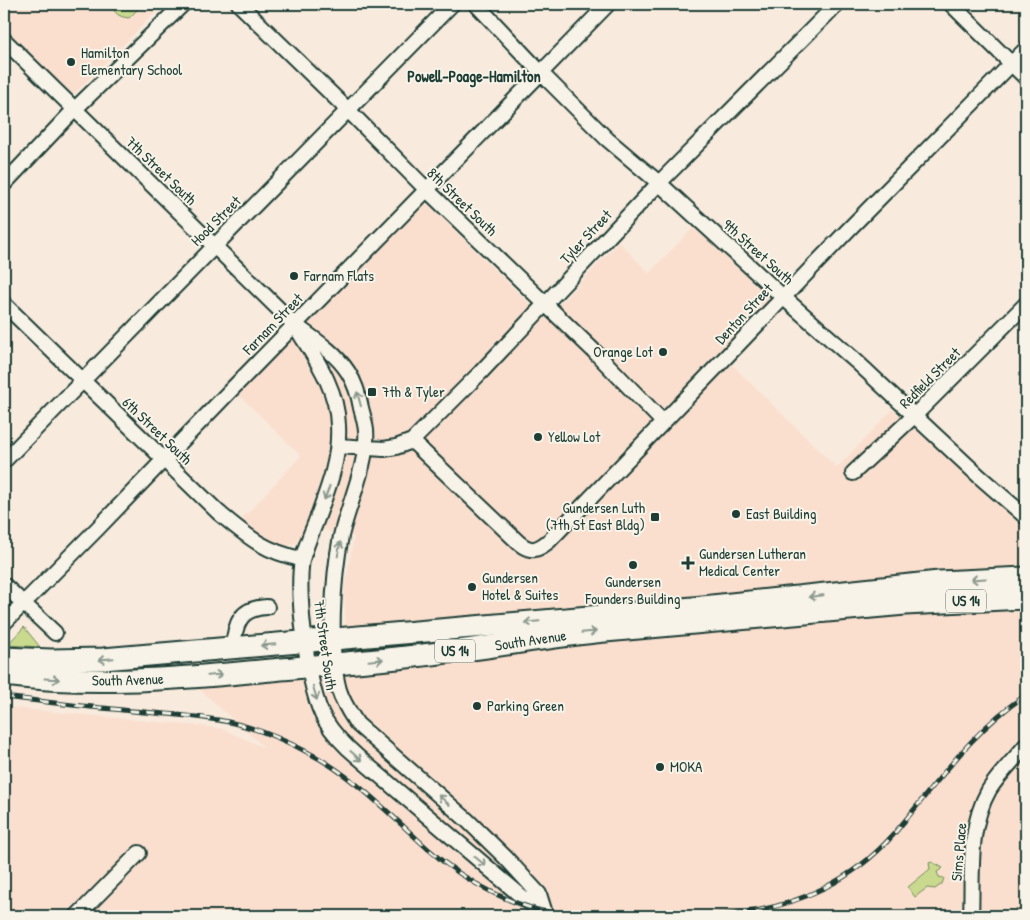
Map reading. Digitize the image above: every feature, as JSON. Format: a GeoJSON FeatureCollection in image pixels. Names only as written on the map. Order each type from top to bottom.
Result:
{"type":"FeatureCollection","features":[{"type":"Feature","properties":{"kind":"highway","name":"South Avenue"},"geometry":{"type":"LineString","coordinates":[[4,658],[95,660],[693,608],[939,582],[1026,578]]}},
{"type":"Feature","properties":{"kind":"highway","name":"South Avenue"},"geometry":{"type":"LineString","coordinates":[[4,675],[25,678],[95,681],[164,680],[441,653],[577,634],[905,604],[1026,598]]}},
{"type":"Feature","properties":{"kind":"street"},"geometry":{"type":"LineString","coordinates":[[4,184],[74,110],[183,4]]}},
{"type":"Feature","properties":{"kind":"street","name":"8th Street South"},"geometry":{"type":"LineString","coordinates":[[239,4],[348,110],[426,190],[595,352],[663,422]]}},
{"type":"Feature","properties":{"kind":"street","name":"Hood Street"},"geometry":{"type":"LineString","coordinates":[[4,461],[452,4]]}},
{"type":"Feature","properties":{"kind":"street","name":"9th Street South"},"geometry":{"type":"LineString","coordinates":[[476,4],[607,139],[659,183],[783,297],[858,362],[914,416],[1026,516]]}},
{"type":"Feature","properties":{"kind":"street","name":"Farnam Street"},"geometry":{"type":"LineString","coordinates":[[4,623],[608,4]]}},
{"type":"Feature","properties":{"kind":"street","name":"Tyler Street"},"geometry":{"type":"LineString","coordinates":[[338,446],[384,449],[412,441],[659,183],[837,4]]}},
{"type":"Feature","properties":{"kind":"street"},"geometry":{"type":"LineString","coordinates":[[951,4],[1026,78]]}},
{"type":"Feature","properties":{"kind":"street","name":"7th Street South"},"geometry":{"type":"LineString","coordinates":[[4,40],[295,325],[333,353],[349,373],[358,395],[366,430],[366,447],[342,536],[334,597],[334,664],[339,690],[345,707],[357,724],[467,820],[506,858],[539,894],[547,915]]}},
{"type":"Feature","properties":{"kind":"street","name":"Denton Street"},"geometry":{"type":"LineString","coordinates":[[412,441],[524,547],[535,550],[540,548],[550,540],[783,297],[1026,49]]}},
{"type":"Feature","properties":{"kind":"street","name":"6th Street South"},"geometry":{"type":"LineString","coordinates":[[4,304],[219,513],[264,548],[285,556],[302,559]]}},
{"type":"Feature","properties":{"kind":"street","name":"Redfield Street"},"geometry":{"type":"LineString","coordinates":[[853,473],[914,416],[1026,304]]}},
{"type":"Feature","properties":{"kind":"street","name":"7th Street South"},"geometry":{"type":"LineString","coordinates":[[295,325],[330,385],[338,423],[336,463],[302,559],[300,583],[309,666],[314,694],[324,719],[338,740],[527,901],[547,915]]}},
{"type":"Feature","properties":{"kind":"street"},"geometry":{"type":"LineString","coordinates":[[4,584],[55,633]]}},
{"type":"Feature","properties":{"kind":"street"},"geometry":{"type":"LineString","coordinates":[[234,648],[234,634],[238,621],[244,614],[255,607],[267,607]]}},
{"type":"Feature","properties":{"kind":"street","name":"Sims Place"},"geometry":{"type":"LineString","coordinates":[[971,916],[973,836],[979,812],[989,790],[1026,745]]}},
{"type":"Feature","properties":{"kind":"street"},"geometry":{"type":"LineString","coordinates":[[77,916],[139,853]]}},
{"type":"Feature","properties":{"kind":"shaded area","name":"Hamilton Elementary School"},"geometry":{"type":"Polygon","coordinates":[[[4,4],[164,4],[74,94],[68,93],[4,30],[4,4]]]}},
{"type":"Feature","properties":{"kind":"shaded area","name":"Gundersen Lutheran Medical Center"},"geometry":{"type":"Polygon","coordinates":[[[423,204],[429,205],[545,319],[619,242],[649,273],[694,227],[771,298],[719,352],[837,468],[893,409],[1026,530],[1026,916],[4,916],[4,707],[220,728],[265,748],[199,689],[348,673],[344,592],[354,537],[307,526],[297,542],[288,546],[261,537],[240,521],[301,456],[238,394],[423,204]]]}},
{"type":"Feature","properties":{"kind":"green space"},"geometry":{"type":"Polygon","coordinates":[[[116,4],[138,4],[139,8],[129,18],[126,18],[119,15],[112,8],[116,4]]]}},
{"type":"Feature","properties":{"kind":"green space"},"geometry":{"type":"Polygon","coordinates":[[[24,627],[40,647],[7,645],[24,627]]]}},
{"type":"Feature","properties":{"kind":"green space"},"geometry":{"type":"Polygon","coordinates":[[[932,862],[943,868],[937,872],[939,877],[944,878],[942,884],[935,889],[927,888],[915,897],[908,887],[930,869],[929,863],[932,862]]]}},
{"type":"Feature","properties":{"kind":"railway"},"geometry":{"type":"LineString","coordinates":[[684,916],[727,915],[783,904],[804,897],[843,877],[878,851],[971,742],[1006,709],[1026,695]]}},
{"type":"Feature","properties":{"kind":"railway"},"geometry":{"type":"LineString","coordinates":[[4,697],[205,718],[230,722],[264,732],[307,752],[340,772],[370,796],[442,861],[475,883],[511,901],[549,913],[568,916]]}},
{"type":"Feature","properties":{"kind":"place","name":"Hamilton Elementary School"},"geometry":{"type":"Point","coordinates":[71,62]}},
{"type":"Feature","properties":{"kind":"place","name":"Farnam Flats"},"geometry":{"type":"Point","coordinates":[294,276]}},
{"type":"Feature","properties":{"kind":"place","name":"Orange Lot"},"geometry":{"type":"Point","coordinates":[663,352]}},
{"type":"Feature","properties":{"kind":"place","name":"7th & Tyler"},"geometry":{"type":"Point","coordinates":[372,392]}},
{"type":"Feature","properties":{"kind":"place","name":"Yellow Lot"},"geometry":{"type":"Point","coordinates":[538,437]}},
{"type":"Feature","properties":{"kind":"place","name":"East Building"},"geometry":{"type":"Point","coordinates":[736,514]}},
{"type":"Feature","properties":{"kind":"place","name":"Gundersen Luth (7th St East Bldg)"},"geometry":{"type":"Point","coordinates":[655,517]}},
{"type":"Feature","properties":{"kind":"place","name":"Gundersen Lutheran Medical Center"},"geometry":{"type":"Point","coordinates":[688,563]}},
{"type":"Feature","properties":{"kind":"place","name":"Gundersen Founders Building"},"geometry":{"type":"Point","coordinates":[633,565]}},
{"type":"Feature","properties":{"kind":"place","name":"Gundersen Hotel & Suites"},"geometry":{"type":"Point","coordinates":[472,587]}},
{"type":"Feature","properties":{"kind":"place","name":"Parking Green"},"geometry":{"type":"Point","coordinates":[477,706]}},
{"type":"Feature","properties":{"kind":"place","name":"MOKA"},"geometry":{"type":"Point","coordinates":[660,767]}},
{"type":"Feature","properties":{"kind":"district","name":"Powell-Poage-Hamilton"},"geometry":{"type":"Point","coordinates":[474,76]}}]}
